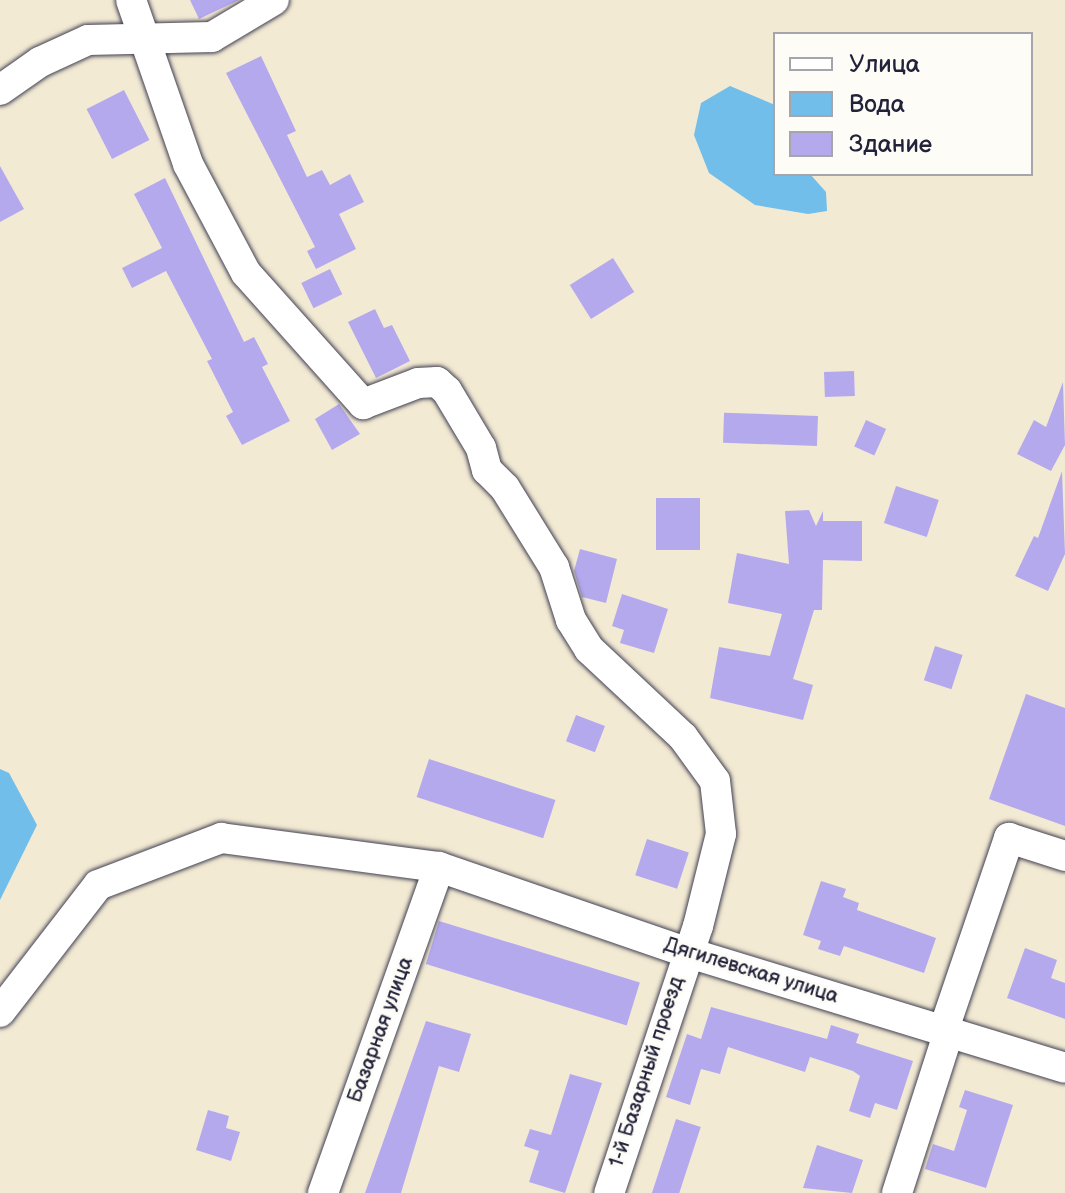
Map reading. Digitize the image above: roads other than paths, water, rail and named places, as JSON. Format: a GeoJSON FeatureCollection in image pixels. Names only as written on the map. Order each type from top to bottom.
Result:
{"type":"FeatureCollection","features":[{"type":"Feature","properties":{"kind":"street"},"geometry":{"type":"LineString","coordinates":[[131,0],[145,41]]}},
{"type":"Feature","properties":{"kind":"street"},"geometry":{"type":"LineString","coordinates":[[0,90],[40,62],[88,40],[212,37],[274,0]]}},
{"type":"Feature","properties":{"kind":"street","name":"1-й Базарный проезд"},"geometry":{"type":"LineString","coordinates":[[145,41],[188,164],[246,273],[363,404],[418,383],[437,382],[447,391],[481,448],[487,470],[505,488],[554,567],[571,620],[589,649],[683,737],[715,781],[721,834],[698,926],[686,952],[609,1193]]}},
{"type":"Feature","properties":{"kind":"street","name":"Дягилевская улица"},"geometry":{"type":"LineString","coordinates":[[0,1012],[98,885],[221,838],[439,867],[686,952],[1065,1068]]}},
{"type":"Feature","properties":{"kind":"street"},"geometry":{"type":"LineString","coordinates":[[897,1193],[1009,838],[1065,856]]}},
{"type":"Feature","properties":{"kind":"street","name":"Базарная улица"},"geometry":{"type":"LineString","coordinates":[[323,1193],[439,867]]}},
{"type":"Feature","properties":{"kind":"water"},"geometry":{"type":"Polygon","coordinates":[[[730,86],[773,104],[773,176],[812,176],[826,192],[827,211],[808,214],[755,205],[709,173],[694,135],[701,103],[730,86]]]}},
{"type":"Feature","properties":{"kind":"water"},"geometry":{"type":"Polygon","coordinates":[[[0,769],[9,773],[37,825],[0,900],[0,769]]]}}]}
